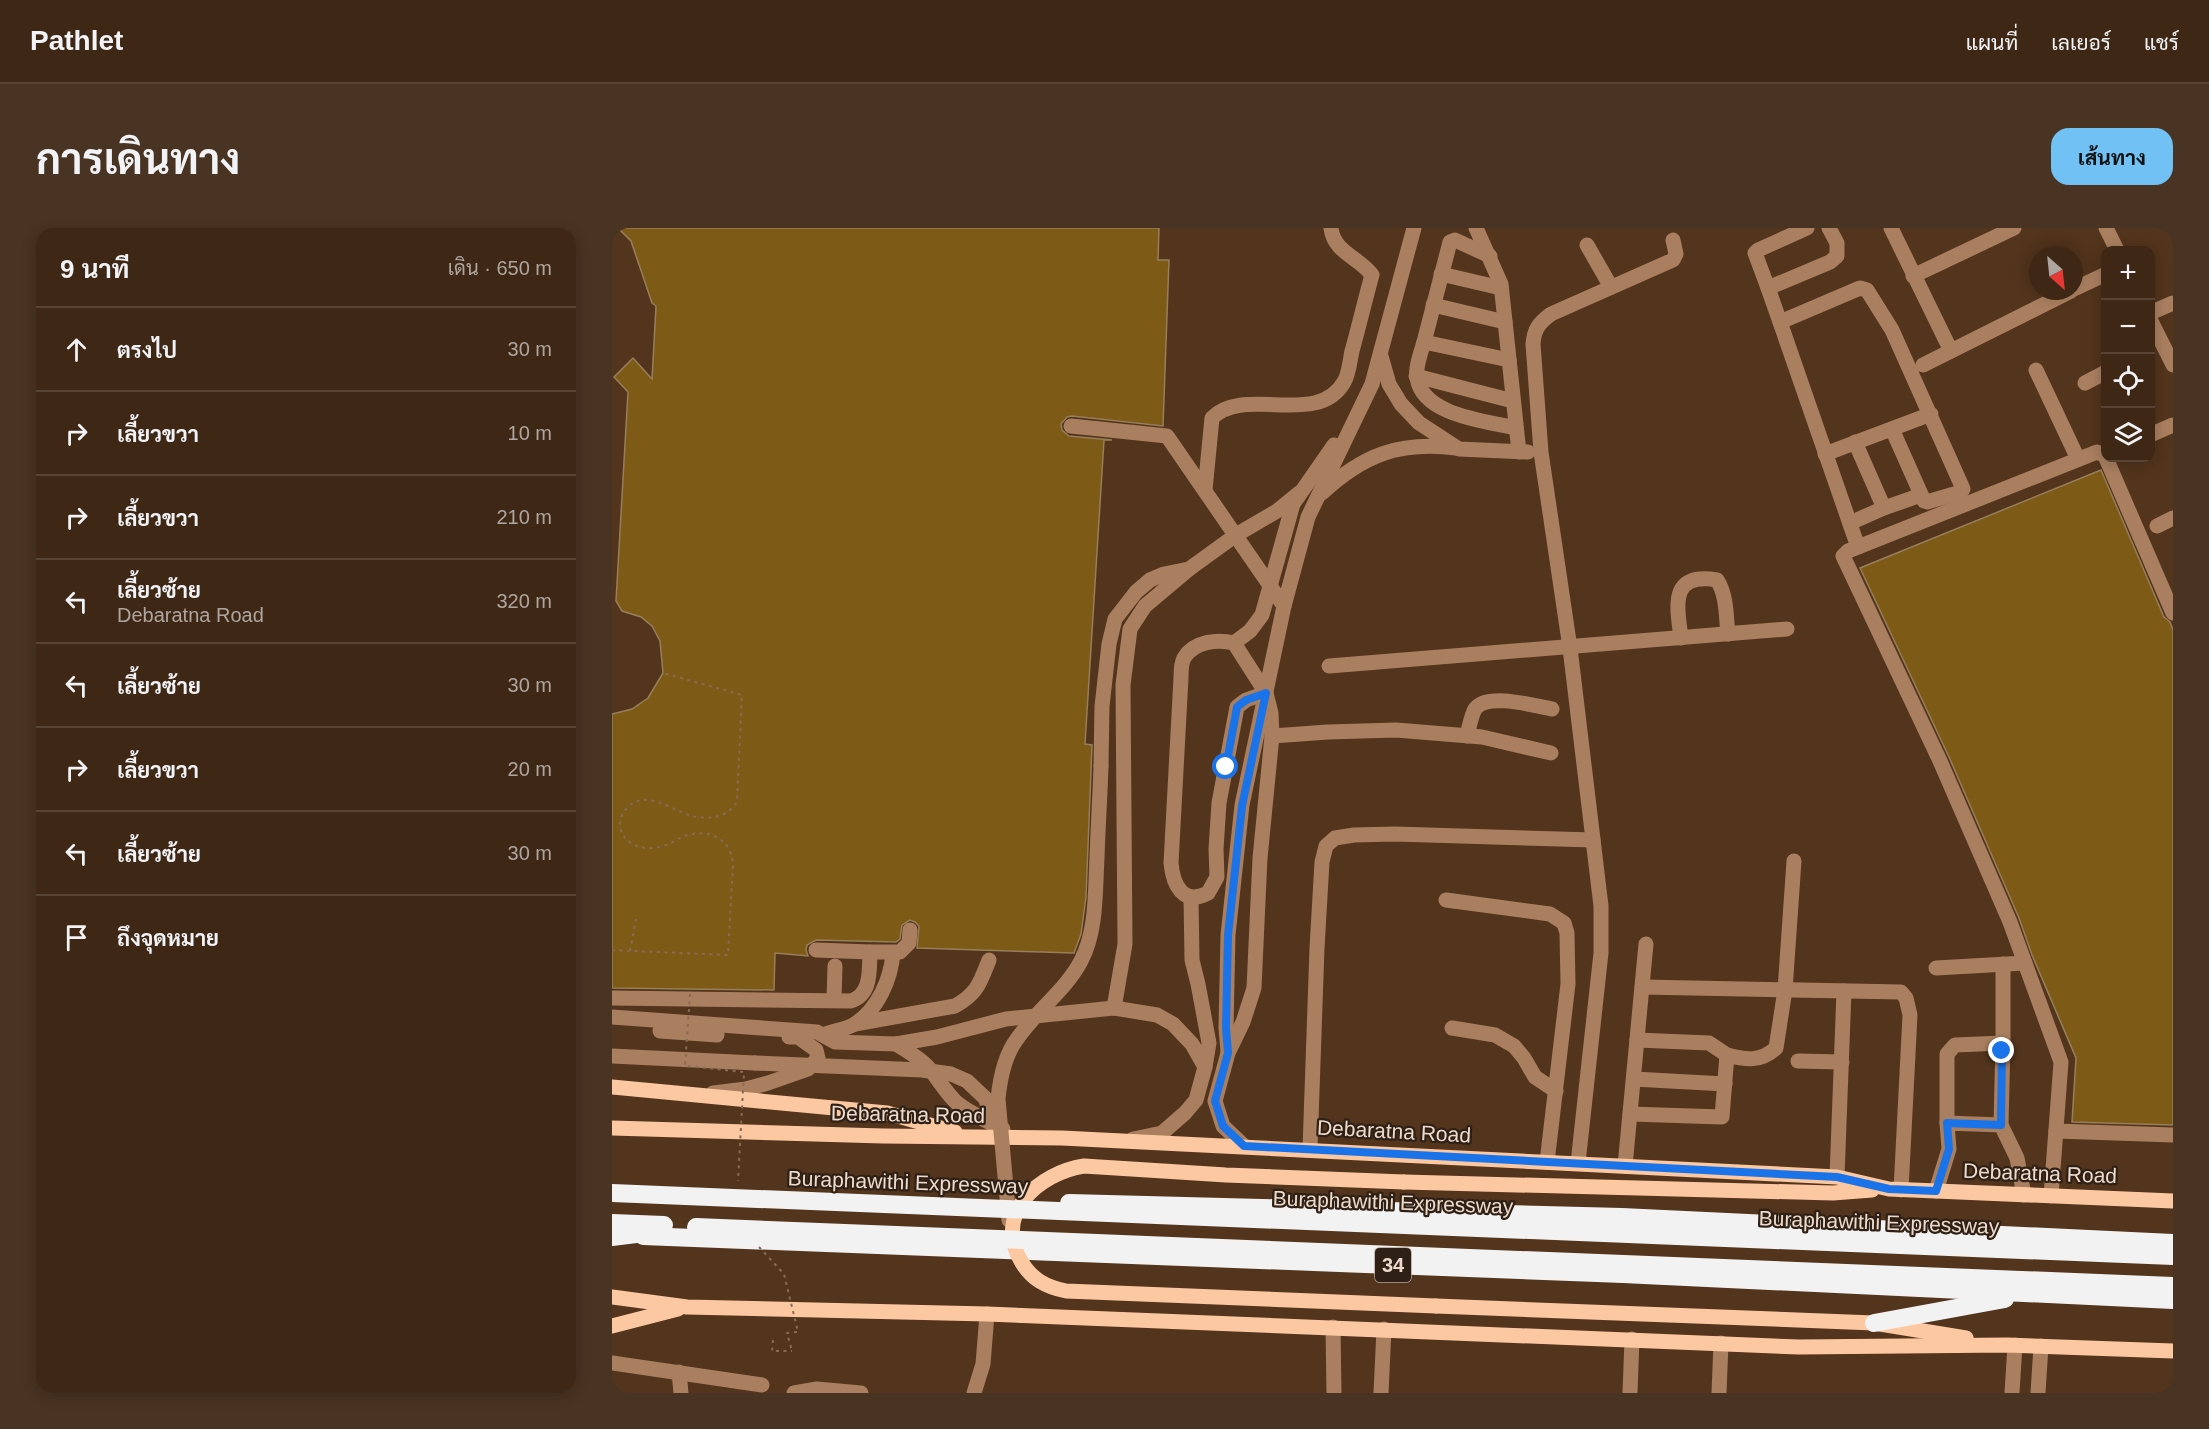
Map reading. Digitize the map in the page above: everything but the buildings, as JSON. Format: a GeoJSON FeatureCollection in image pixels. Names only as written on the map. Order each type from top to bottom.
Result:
{"type":"FeatureCollection","features":[{"type":"Feature","properties":{"kind":"highway"},"geometry":{"type":"LineString","coordinates":[[612,1184],[695,1196]]}},
{"type":"Feature","properties":{"kind":"highway"},"geometry":{"type":"LineString","coordinates":[[612,1184],[1189,1207],[1622,1217],[2173,1243]]}},
{"type":"Feature","properties":{"kind":"highway","name":"Buraphawithi Expressway"},"geometry":{"type":"LineString","coordinates":[[612,1193],[2173,1256]]}},
{"type":"Feature","properties":{"kind":"highway"},"geometry":{"type":"LineString","coordinates":[[612,1223],[2173,1286]]}},
{"type":"Feature","properties":{"kind":"highway"},"geometry":{"type":"LineString","coordinates":[[612,1236],[696,1227]]}},
{"type":"Feature","properties":{"kind":"highway","name":"34"},"geometry":{"type":"LineString","coordinates":[[612,1236],[1635,1274],[2173,1300]]}},
{"type":"Feature","properties":{"kind":"highway"},"geometry":{"type":"LineString","coordinates":[[1874,1323],[2036,1294]]}},
{"type":"Feature","properties":{"kind":"main road"},"geometry":{"type":"LineString","coordinates":[[612,1087],[887,1113],[975,1138]]}},
{"type":"Feature","properties":{"kind":"main road","name":"Debaratna Road"},"geometry":{"type":"LineString","coordinates":[[612,1128],[975,1138],[1020,1137],[1310,1149],[1837,1177],[1895,1189],[2173,1201]]}},
{"type":"Feature","properties":{"kind":"main road"},"geometry":{"type":"LineString","coordinates":[[1895,1189],[1833,1193],[1404,1182],[1226,1175],[1084,1166],[1069,1168],[1033,1189],[1019,1208],[1010,1229],[1018,1256],[1031,1275],[1052,1288],[1066,1291],[1874,1323],[2011,1345]]}},
{"type":"Feature","properties":{"kind":"main road"},"geometry":{"type":"LineString","coordinates":[[612,1297],[687,1307],[987,1314],[1799,1347],[2011,1345],[2173,1351]]}},
{"type":"Feature","properties":{"kind":"main road"},"geometry":{"type":"LineString","coordinates":[[612,1308],[650,1302]]}},
{"type":"Feature","properties":{"kind":"main road"},"geometry":{"type":"LineString","coordinates":[[612,1326],[687,1307]]}},
{"type":"Feature","properties":{"kind":"street"},"geometry":{"type":"LineString","coordinates":[[1205,489],[1212,418],[1219,411],[1248,405],[1310,404],[1325,400],[1344,381],[1372,275],[1364,264],[1341,250],[1332,237],[1331,228]]}},
{"type":"Feature","properties":{"kind":"street"},"geometry":{"type":"LineString","coordinates":[[1228,1053],[1226,1028],[1228,935],[1242,806],[1284,606],[1303,531],[1315,500],[1372,384],[1414,228]]}},
{"type":"Feature","properties":{"kind":"street"},"geometry":{"type":"LineString","coordinates":[[1476,228],[1490,256],[1501,288],[1519,452]]}},
{"type":"Feature","properties":{"kind":"street"},"geometry":{"type":"LineString","coordinates":[[1807,228],[1755,253],[1858,547]]}},
{"type":"Feature","properties":{"kind":"street"},"geometry":{"type":"LineString","coordinates":[[1768,288],[1830,262],[1837,256],[1837,243],[1829,228]]}},
{"type":"Feature","properties":{"kind":"street"},"geometry":{"type":"LineString","coordinates":[[1891,228],[1951,351]]}},
{"type":"Feature","properties":{"kind":"street"},"geometry":{"type":"LineString","coordinates":[[1913,276],[2014,228]]}},
{"type":"Feature","properties":{"kind":"street"},"geometry":{"type":"LineString","coordinates":[[2106,228],[2115,246]]}},
{"type":"Feature","properties":{"kind":"street"},"geometry":{"type":"LineString","coordinates":[[1490,256],[1455,240],[1450,242],[1416,376],[1422,390],[1437,407],[1516,428]]}},
{"type":"Feature","properties":{"kind":"street"},"geometry":{"type":"LineString","coordinates":[[1578,1163],[1601,953],[1601,906],[1570,648],[1541,452],[1534,332],[1551,314],[1673,260],[1676,254],[1673,240]]}},
{"type":"Feature","properties":{"kind":"street"},"geometry":{"type":"LineString","coordinates":[[1587,245],[1611,287]]}},
{"type":"Feature","properties":{"kind":"street"},"geometry":{"type":"LineString","coordinates":[[1441,274],[1501,288]]}},
{"type":"Feature","properties":{"kind":"street"},"geometry":{"type":"LineString","coordinates":[[2083,285],[2101,276]]}},
{"type":"Feature","properties":{"kind":"street"},"geometry":{"type":"LineString","coordinates":[[1780,322],[1860,288],[1865,288],[1892,330],[1931,414],[1962,491],[1927,502],[1921,495],[1892,429]]}},
{"type":"Feature","properties":{"kind":"street"},"geometry":{"type":"LineString","coordinates":[[1923,365],[2052,300]]}},
{"type":"Feature","properties":{"kind":"street"},"geometry":{"type":"LineString","coordinates":[[2155,311],[2173,303]]}},
{"type":"Feature","properties":{"kind":"street"},"geometry":{"type":"LineString","coordinates":[[1433,305],[1505,322]]}},
{"type":"Feature","properties":{"kind":"street"},"geometry":{"type":"LineString","coordinates":[[1424,342],[1509,360]]}},
{"type":"Feature","properties":{"kind":"street"},"geometry":{"type":"LineString","coordinates":[[2156,346],[2173,365]]}},
{"type":"Feature","properties":{"kind":"street"},"geometry":{"type":"LineString","coordinates":[[1380,353],[1389,384],[1401,404],[1419,423],[1459,449]]}},
{"type":"Feature","properties":{"kind":"street"},"geometry":{"type":"LineString","coordinates":[[2036,370],[2078,459]]}},
{"type":"Feature","properties":{"kind":"street"},"geometry":{"type":"LineString","coordinates":[[2085,383],[2101,375]]}},
{"type":"Feature","properties":{"kind":"street"},"geometry":{"type":"LineString","coordinates":[[1416,376],[1513,401]]}},
{"type":"Feature","properties":{"kind":"street"},"geometry":{"type":"LineString","coordinates":[[1234,643],[1250,631],[1262,615],[1288,515],[1299,493],[1360,409]]}},
{"type":"Feature","properties":{"kind":"street"},"geometry":{"type":"LineString","coordinates":[[1825,454],[1931,414]]}},
{"type":"Feature","properties":{"kind":"street"},"geometry":{"type":"LineString","coordinates":[[2155,433],[2173,425]]}},
{"type":"Feature","properties":{"kind":"street"},"geometry":{"type":"LineString","coordinates":[[1071,426],[1167,436],[1284,606]]}},
{"type":"Feature","properties":{"kind":"street"},"geometry":{"type":"LineString","coordinates":[[1855,442],[1884,508]]}},
{"type":"Feature","properties":{"kind":"street"},"geometry":{"type":"LineString","coordinates":[[1315,500],[1340,476],[1384,452],[1414,447],[1442,446],[1459,449],[1541,452]]}},
{"type":"Feature","properties":{"kind":"street"},"geometry":{"type":"LineString","coordinates":[[2051,1196],[2061,1062],[2010,922],[1940,761],[1843,556],[1848,551],[2078,459],[2097,452],[2101,454]]}},
{"type":"Feature","properties":{"kind":"street"},"geometry":{"type":"LineString","coordinates":[[2108,462],[2173,613]]}},
{"type":"Feature","properties":{"kind":"street"},"geometry":{"type":"LineString","coordinates":[[1114,1008],[1125,944],[1123,685],[1130,629],[1145,606],[1189,568],[1236,535],[1277,511],[1299,493]]}},
{"type":"Feature","properties":{"kind":"street"},"geometry":{"type":"LineString","coordinates":[[1850,523],[1921,495]]}},
{"type":"Feature","properties":{"kind":"street"},"geometry":{"type":"LineString","coordinates":[[2157,525],[2173,518]]}},
{"type":"Feature","properties":{"kind":"street"},"geometry":{"type":"LineString","coordinates":[[1010,1229],[1001,1145],[998,1099],[1000,1080],[1005,1061],[1016,1040],[1081,962],[1090,938],[1095,908],[1102,706],[1109,644],[1115,619],[1136,592],[1150,580],[1189,568]]}},
{"type":"Feature","properties":{"kind":"street"},"geometry":{"type":"LineString","coordinates":[[1681,638],[1677,606],[1680,591],[1690,582],[1710,579],[1717,580],[1720,585],[1726,607],[1728,634]]}},
{"type":"Feature","properties":{"kind":"street"},"geometry":{"type":"LineString","coordinates":[[1329,666],[1787,629]]}},
{"type":"Feature","properties":{"kind":"street"},"geometry":{"type":"LineString","coordinates":[[1244,1146],[1223,1126],[1215,1101],[1228,1053],[1243,1022],[1254,988],[1260,858],[1272,736],[1271,713],[1266,693],[1234,643],[1223,640],[1204,643],[1193,649],[1183,659],[1171,863],[1176,885],[1181,892],[1191,897],[1208,893],[1217,878],[1219,803],[1237,707],[1246,700],[1266,693]]}},
{"type":"Feature","properties":{"kind":"street"},"geometry":{"type":"LineString","coordinates":[[1467,736],[1475,709],[1482,704],[1509,700],[1552,709]]}},
{"type":"Feature","properties":{"kind":"street"},"geometry":{"type":"LineString","coordinates":[[1272,736],[1396,730],[1482,737],[1551,753]]}},
{"type":"Feature","properties":{"kind":"street"},"geometry":{"type":"LineString","coordinates":[[1310,1149],[1317,948],[1322,862],[1326,846],[1335,838],[1395,834],[1593,840]]}},
{"type":"Feature","properties":{"kind":"street"},"geometry":{"type":"LineString","coordinates":[[1637,1040],[1709,1043],[1727,1055],[1745,1059],[1760,1059],[1776,1048],[1785,990],[1794,861]]}},
{"type":"Feature","properties":{"kind":"street"},"geometry":{"type":"LineString","coordinates":[[1118,1142],[1162,1133],[1196,1100],[1209,1043],[1192,960],[1191,897]]}},
{"type":"Feature","properties":{"kind":"street"},"geometry":{"type":"LineString","coordinates":[[1446,900],[1550,914],[1564,923],[1567,933],[1568,984],[1547,1162]]}},
{"type":"Feature","properties":{"kind":"street"},"geometry":{"type":"LineString","coordinates":[[816,950],[900,952],[909,943],[910,930]]}},
{"type":"Feature","properties":{"kind":"street"},"geometry":{"type":"LineString","coordinates":[[1625,1166],[1646,944]]}},
{"type":"Feature","properties":{"kind":"street"},"geometry":{"type":"LineString","coordinates":[[612,998],[851,1001],[858,999],[865,992],[870,952]]}},
{"type":"Feature","properties":{"kind":"street"},"geometry":{"type":"LineString","coordinates":[[855,1024],[874,1006],[885,987],[892,971],[893,953]]}},
{"type":"Feature","properties":{"kind":"street"},"geometry":{"type":"LineString","coordinates":[[823,1035],[855,1024],[955,1006],[976,991],[989,960]]}},
{"type":"Feature","properties":{"kind":"street"},"geometry":{"type":"LineString","coordinates":[[1936,968],[2025,963]]}},
{"type":"Feature","properties":{"kind":"street"},"geometry":{"type":"LineString","coordinates":[[2003,964],[2001,1125],[2018,1158],[2024,1195]]}},
{"type":"Feature","properties":{"kind":"street"},"geometry":{"type":"LineString","coordinates":[[834,1000],[835,966]]}},
{"type":"Feature","properties":{"kind":"street"},"geometry":{"type":"LineString","coordinates":[[1642,987],[1901,992],[1906,998],[1910,1015],[1895,1189]]}},
{"type":"Feature","properties":{"kind":"street"},"geometry":{"type":"LineString","coordinates":[[1837,1177],[1844,991]]}},
{"type":"Feature","properties":{"kind":"street"},"geometry":{"type":"LineString","coordinates":[[612,1017],[817,1032],[835,1042],[896,1044],[937,1037],[1006,1019],[1114,1008],[1157,1015],[1173,1024],[1192,1044],[1205,1067]]}},
{"type":"Feature","properties":{"kind":"street"},"geometry":{"type":"LineString","coordinates":[[612,1027],[693,1034],[798,1037],[816,1050],[818,1058],[808,1069],[746,1089],[697,1094]]}},
{"type":"Feature","properties":{"kind":"street"},"geometry":{"type":"LineString","coordinates":[[1452,1028],[1495,1035],[1514,1046],[1524,1058],[1534,1077],[1556,1091]]}},
{"type":"Feature","properties":{"kind":"street"},"geometry":{"type":"LineString","coordinates":[[1936,1191],[1949,1149],[1947,1054],[1955,1045],[2003,1043]]}},
{"type":"Feature","properties":{"kind":"street"},"geometry":{"type":"LineString","coordinates":[[896,1044],[922,1062],[958,1103],[1020,1137]]}},
{"type":"Feature","properties":{"kind":"street"},"geometry":{"type":"LineString","coordinates":[[1630,1114],[1722,1117],[1727,1055]]}},
{"type":"Feature","properties":{"kind":"street"},"geometry":{"type":"LineString","coordinates":[[612,1056],[922,1070],[951,1074],[967,1081],[985,1098],[992,1112],[1001,1145]]}},
{"type":"Feature","properties":{"kind":"street"},"geometry":{"type":"LineString","coordinates":[[1798,1061],[1842,1062]]}},
{"type":"Feature","properties":{"kind":"street"},"geometry":{"type":"LineString","coordinates":[[1634,1078],[1725,1083]]}},
{"type":"Feature","properties":{"kind":"street"},"geometry":{"type":"LineString","coordinates":[[1947,1123],[2001,1125]]}},
{"type":"Feature","properties":{"kind":"street"},"geometry":{"type":"LineString","coordinates":[[2056,1131],[2173,1135]]}},
{"type":"Feature","properties":{"kind":"street"},"geometry":{"type":"LineString","coordinates":[[974,1393],[983,1364],[987,1314]]}},
{"type":"Feature","properties":{"kind":"street"},"geometry":{"type":"LineString","coordinates":[[1333,1327],[1334,1393]]}},
{"type":"Feature","properties":{"kind":"street"},"geometry":{"type":"LineString","coordinates":[[1381,1393],[1384,1329]]}},
{"type":"Feature","properties":{"kind":"street"},"geometry":{"type":"LineString","coordinates":[[1630,1393],[1632,1339]]}},
{"type":"Feature","properties":{"kind":"street"},"geometry":{"type":"LineString","coordinates":[[1719,1393],[1721,1343]]}},
{"type":"Feature","properties":{"kind":"street"},"geometry":{"type":"LineString","coordinates":[[2011,1345],[2012,1393]]}},
{"type":"Feature","properties":{"kind":"street"},"geometry":{"type":"LineString","coordinates":[[2038,1393],[2041,1346]]}},
{"type":"Feature","properties":{"kind":"street"},"geometry":{"type":"LineString","coordinates":[[612,1363],[762,1385]]}},
{"type":"Feature","properties":{"kind":"street"},"geometry":{"type":"LineString","coordinates":[[678,1372],[681,1393]]}},
{"type":"Feature","properties":{"kind":"street"},"geometry":{"type":"LineString","coordinates":[[794,1393],[817,1389],[861,1393]]}},
{"type":"Feature","properties":{"kind":"path"},"geometry":{"type":"LineString","coordinates":[[612,950],[728,955],[734,865],[733,856],[724,841],[711,834],[694,834],[664,846],[646,849],[630,843],[621,830],[620,823],[624,811],[644,800],[666,804],[692,816],[711,817],[729,812],[737,801],[742,695],[663,673]]}},
{"type":"Feature","properties":{"kind":"path"},"geometry":{"type":"LineString","coordinates":[[630,951],[636,919]]}},
{"type":"Feature","properties":{"kind":"path"},"geometry":{"type":"LineString","coordinates":[[690,994],[685,1066],[744,1072],[738,1187]]}},
{"type":"Feature","properties":{"kind":"path"},"geometry":{"type":"LineString","coordinates":[[752,1239],[784,1274],[798,1332],[787,1334],[792,1351],[772,1350],[773,1340]]}},
{"type":"Feature","properties":{"kind":"route"},"geometry":{"type":"LineString","coordinates":[[1226,767],[1237,707],[1246,700],[1266,693],[1242,806],[1228,935],[1226,1028],[1228,1053],[1215,1101],[1223,1126],[1244,1146],[1837,1177],[1889,1189],[1936,1191],[1949,1149],[1947,1123],[2001,1125],[2004,1059],[2002,1051]]}}]}
